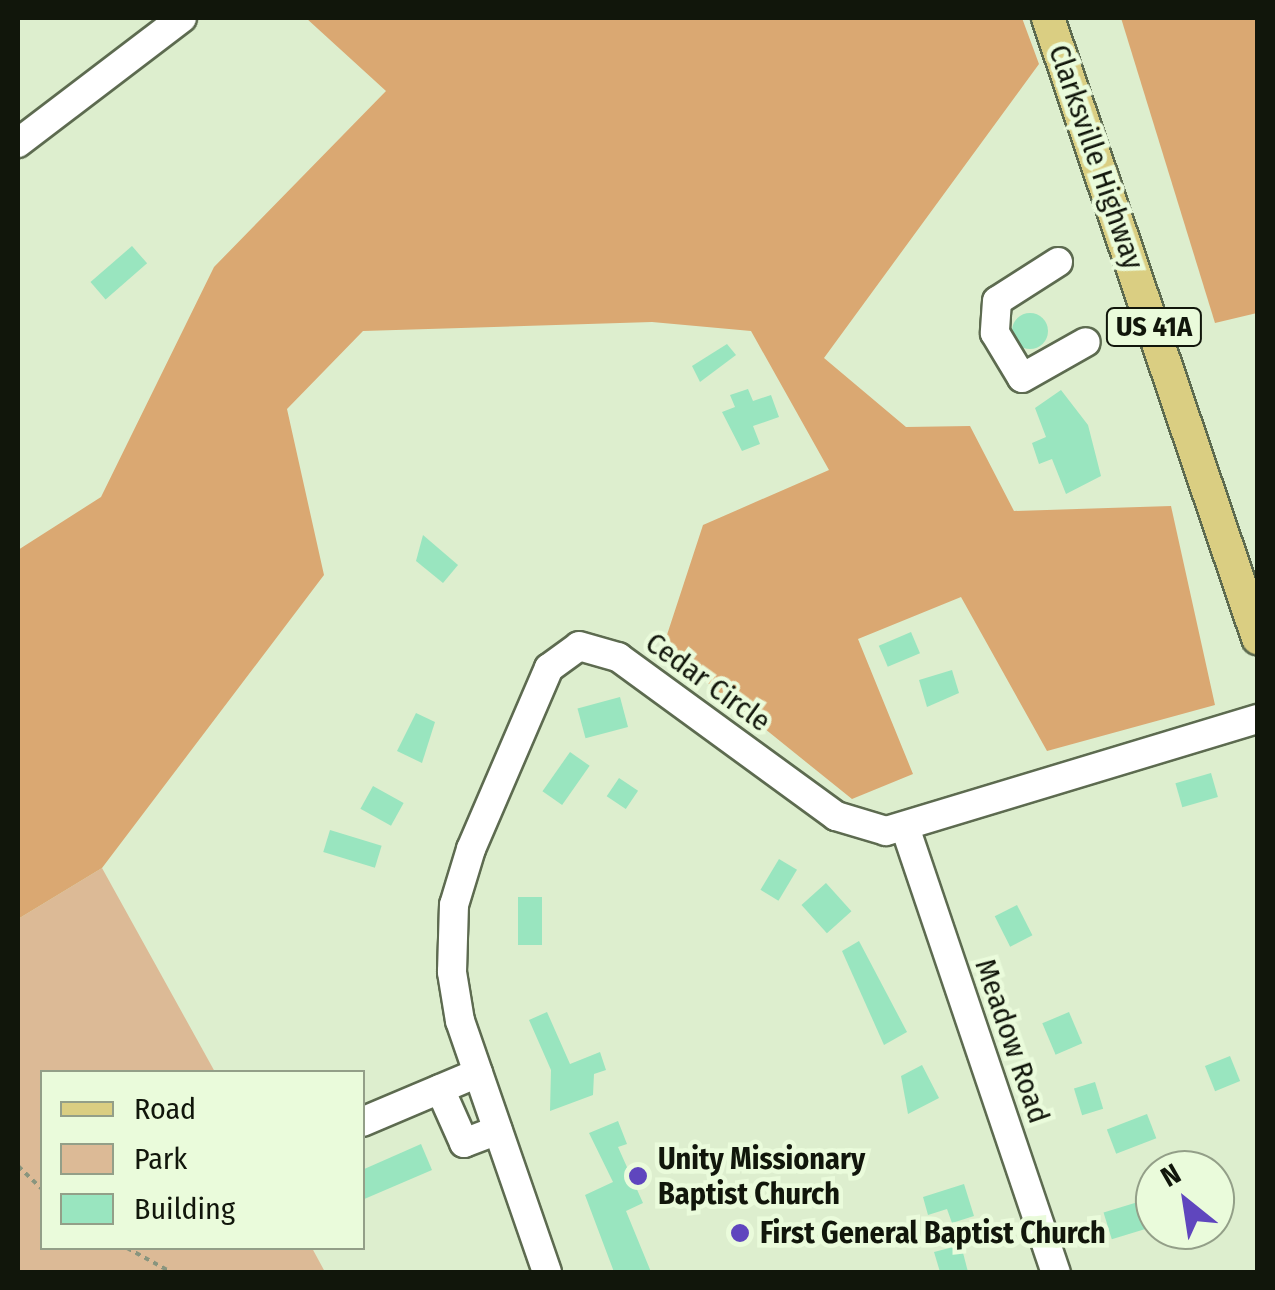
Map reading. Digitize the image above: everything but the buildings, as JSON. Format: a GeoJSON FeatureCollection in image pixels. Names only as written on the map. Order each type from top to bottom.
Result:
{"type":"FeatureCollection","features":[{"type":"Feature","properties":{"kind":"main road","name":"Clarksville Highway"},"geometry":{"type":"LineString","coordinates":[[1048,18],[1258,638]]}},
{"type":"Feature","properties":{"kind":"street"},"geometry":{"type":"LineString","coordinates":[[18,143],[182,18]]}},
{"type":"Feature","properties":{"kind":"street"},"geometry":{"type":"LineString","coordinates":[[1058,262],[997,301],[995,333],[1022,378],[1086,342]]}},
{"type":"Feature","properties":{"kind":"street","name":"Cedar Circle"},"geometry":{"type":"LineString","coordinates":[[548,1272],[478,1073],[452,972],[454,905],[549,668],[579,646],[638,668],[836,816],[906,830],[1258,718]]}},
{"type":"Feature","properties":{"kind":"street","name":"Meadow Road"},"geometry":{"type":"LineString","coordinates":[[906,830],[1056,1272]]}},
{"type":"Feature","properties":{"kind":"street"},"geometry":{"type":"LineString","coordinates":[[365,1121],[478,1073]]}},
{"type":"Feature","properties":{"kind":"street"},"geometry":{"type":"LineString","coordinates":[[440,1089],[464,1143],[498,1130]]}},
{"type":"Feature","properties":{"kind":"path"},"geometry":{"type":"LineString","coordinates":[[18,1166],[40,1187]]}},
{"type":"Feature","properties":{"kind":"path"},"geometry":{"type":"LineString","coordinates":[[131,1250],[171,1272]]}},
{"type":"Feature","properties":{"kind":"green space"},"geometry":{"type":"Polygon","coordinates":[[[102,868],[214,1070],[40,1070],[40,1250],[313,1250],[325,1272],[18,1272],[18,919],[102,868]]]}},
{"type":"Feature","properties":{"kind":"shaded area"},"geometry":{"type":"Polygon","coordinates":[[[306,18],[1022,18],[1039,64],[824,358],[906,427],[970,426],[1014,511],[1171,506],[1215,705],[1047,751],[961,597],[858,639],[913,774],[852,799],[663,647],[703,525],[829,470],[751,331],[652,322],[363,331],[287,409],[324,575],[102,868],[18,919],[18,550],[101,497],[214,267],[386,91],[306,18]]]}},
{"type":"Feature","properties":{"kind":"shaded area"},"geometry":{"type":"Polygon","coordinates":[[[1121,18],[1257,18],[1257,313],[1215,323],[1121,18]]]}},
{"type":"Feature","properties":{"kind":"place","name":"Unity Missionary Baptist Church"},"geometry":{"type":"Point","coordinates":[638,1176]}},
{"type":"Feature","properties":{"kind":"place","name":"First General Baptist Church"},"geometry":{"type":"Point","coordinates":[740,1233]}}]}
